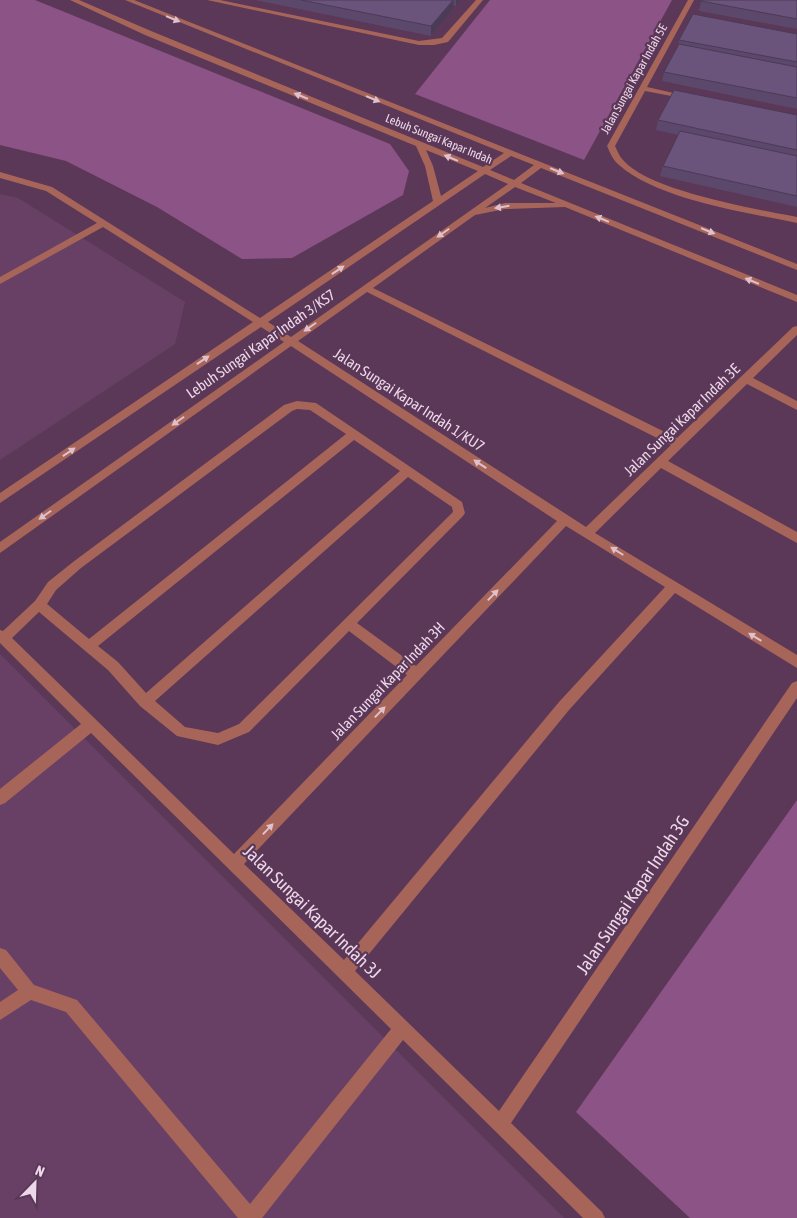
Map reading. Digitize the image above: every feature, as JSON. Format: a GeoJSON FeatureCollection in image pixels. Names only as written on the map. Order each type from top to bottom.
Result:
{"type":"FeatureCollection","features":[{"type":"Feature","properties":{"kind":"street","name":"Lebuh Sungai Kapar Indah"},"geometry":{"type":"LineString","coordinates":[[72,0],[484,172],[797,299]]}},
{"type":"Feature","properties":{"kind":"street","name":"Lebuh Sungai Kapar Indah"},"geometry":{"type":"LineString","coordinates":[[128,0],[797,267]]}},
{"type":"Feature","properties":{"kind":"street"},"geometry":{"type":"LineString","coordinates":[[210,0],[419,44],[445,40],[480,0]]}},
{"type":"Feature","properties":{"kind":"street","name":"Jalan Sungai Kapar Indah 5E"},"geometry":{"type":"LineString","coordinates":[[691,0],[611,146],[621,163],[645,178],[681,192],[797,220]]}},
{"type":"Feature","properties":{"kind":"street"},"geometry":{"type":"LineString","coordinates":[[682,16],[691,18]]}},
{"type":"Feature","properties":{"kind":"street"},"geometry":{"type":"LineString","coordinates":[[642,88],[700,100]]}},
{"type":"Feature","properties":{"kind":"street"},"geometry":{"type":"LineString","coordinates":[[419,144],[429,166],[438,203]]}},
{"type":"Feature","properties":{"kind":"street","name":"Lebuh Sungai Kapar Indah 3/KS7"},"geometry":{"type":"LineString","coordinates":[[0,499],[510,153]]}},
{"type":"Feature","properties":{"kind":"street","name":"Lebuh Sungai Kapar Indah 3/KS7"},"geometry":{"type":"LineString","coordinates":[[0,548],[540,164]]}},
{"type":"Feature","properties":{"kind":"street","name":"Jalan Sungai Kapar Indah 1/KU7"},"geometry":{"type":"LineString","coordinates":[[0,175],[50,189],[565,520],[797,662]]}},
{"type":"Feature","properties":{"kind":"street"},"geometry":{"type":"LineString","coordinates":[[469,214],[505,206],[568,206]]}},
{"type":"Feature","properties":{"kind":"street"},"geometry":{"type":"LineString","coordinates":[[0,281],[103,223]]}},
{"type":"Feature","properties":{"kind":"street"},"geometry":{"type":"LineString","coordinates":[[366,288],[679,444]]}},
{"type":"Feature","properties":{"kind":"street","name":"Jalan Sungai Kapar Indah 3E"},"geometry":{"type":"LineString","coordinates":[[587,533],[797,329]]}},
{"type":"Feature","properties":{"kind":"street"},"geometry":{"type":"LineString","coordinates":[[746,380],[797,406]]}},
{"type":"Feature","properties":{"kind":"street"},"geometry":{"type":"LineString","coordinates":[[1,636],[39,605],[52,586],[78,565],[288,408],[297,405],[312,406],[458,506],[459,513],[244,728],[218,739],[182,732],[145,702],[113,666],[39,605]]}},
{"type":"Feature","properties":{"kind":"street"},"geometry":{"type":"LineString","coordinates":[[88,647],[352,435]]}},
{"type":"Feature","properties":{"kind":"street"},"geometry":{"type":"LineString","coordinates":[[660,462],[797,538]]}},
{"type":"Feature","properties":{"kind":"street"},"geometry":{"type":"LineString","coordinates":[[145,702],[407,471]]}},
{"type":"Feature","properties":{"kind":"street","name":"Jalan Sungai Kapar Indah 3H"},"geometry":{"type":"LineString","coordinates":[[234,864],[565,520]]}},
{"type":"Feature","properties":{"kind":"street"},"geometry":{"type":"LineString","coordinates":[[344,972],[564,706],[673,587]]}},
{"type":"Feature","properties":{"kind":"street"},"geometry":{"type":"LineString","coordinates":[[348,623],[416,674]]}},
{"type":"Feature","properties":{"kind":"street","name":"Jalan Sungai Kapar Indah 3J"},"geometry":{"type":"LineString","coordinates":[[1,636],[596,1218]]}},
{"type":"Feature","properties":{"kind":"street","name":"Jalan Sungai Kapar Indah 3G"},"geometry":{"type":"LineString","coordinates":[[500,1124],[797,687]]}},
{"type":"Feature","properties":{"kind":"street"},"geometry":{"type":"LineString","coordinates":[[0,798],[92,724]]}},
{"type":"Feature","properties":{"kind":"street"},"geometry":{"type":"LineString","coordinates":[[0,956],[29,991],[71,1006],[251,1218],[402,1028]]}},
{"type":"Feature","properties":{"kind":"street"},"geometry":{"type":"LineString","coordinates":[[0,1012],[29,991]]}},
{"type":"Feature","properties":{"kind":"shaded area"},"geometry":{"type":"Polygon","coordinates":[[[0,0],[35,0],[390,144],[409,171],[403,195],[292,258],[242,259],[157,207],[66,161],[0,145],[0,0]]]}},
{"type":"Feature","properties":{"kind":"shaded area"},"geometry":{"type":"Polygon","coordinates":[[[490,0],[672,0],[584,160],[415,94],[490,0]]]}},
{"type":"Feature","properties":{"kind":"shaded area"},"geometry":{"type":"Polygon","coordinates":[[[0,194],[18,198],[185,302],[175,344],[0,460],[0,194]]]}},
{"type":"Feature","properties":{"kind":"shaded area"},"geometry":{"type":"Polygon","coordinates":[[[0,654],[564,1218],[0,1218],[0,654]]]}},
{"type":"Feature","properties":{"kind":"shaded area"},"geometry":{"type":"Polygon","coordinates":[[[797,800],[797,1218],[690,1218],[576,1112],[797,800]]]}},
{"type":"Feature","properties":{"kind":"building"},"geometry":{"type":"Polygon","coordinates":[[[301,0],[453,0],[431,26],[301,0]]]}},
{"type":"Feature","properties":{"kind":"building"},"geometry":{"type":"Polygon","coordinates":[[[797,0],[797,19],[701,1],[797,0]]]}},
{"type":"Feature","properties":{"kind":"building"},"geometry":{"type":"Polygon","coordinates":[[[693,14],[797,34],[797,62],[679,40],[693,14]]]}},
{"type":"Feature","properties":{"kind":"building"},"geometry":{"type":"Polygon","coordinates":[[[679,44],[797,67],[797,98],[664,72],[679,44]]]}},
{"type":"Feature","properties":{"kind":"building"},"geometry":{"type":"Polygon","coordinates":[[[674,90],[797,115],[797,150],[658,120],[674,90]]]}},
{"type":"Feature","properties":{"kind":"building"},"geometry":{"type":"Polygon","coordinates":[[[680,131],[797,156],[797,196],[663,166],[680,131]]]}}]}
